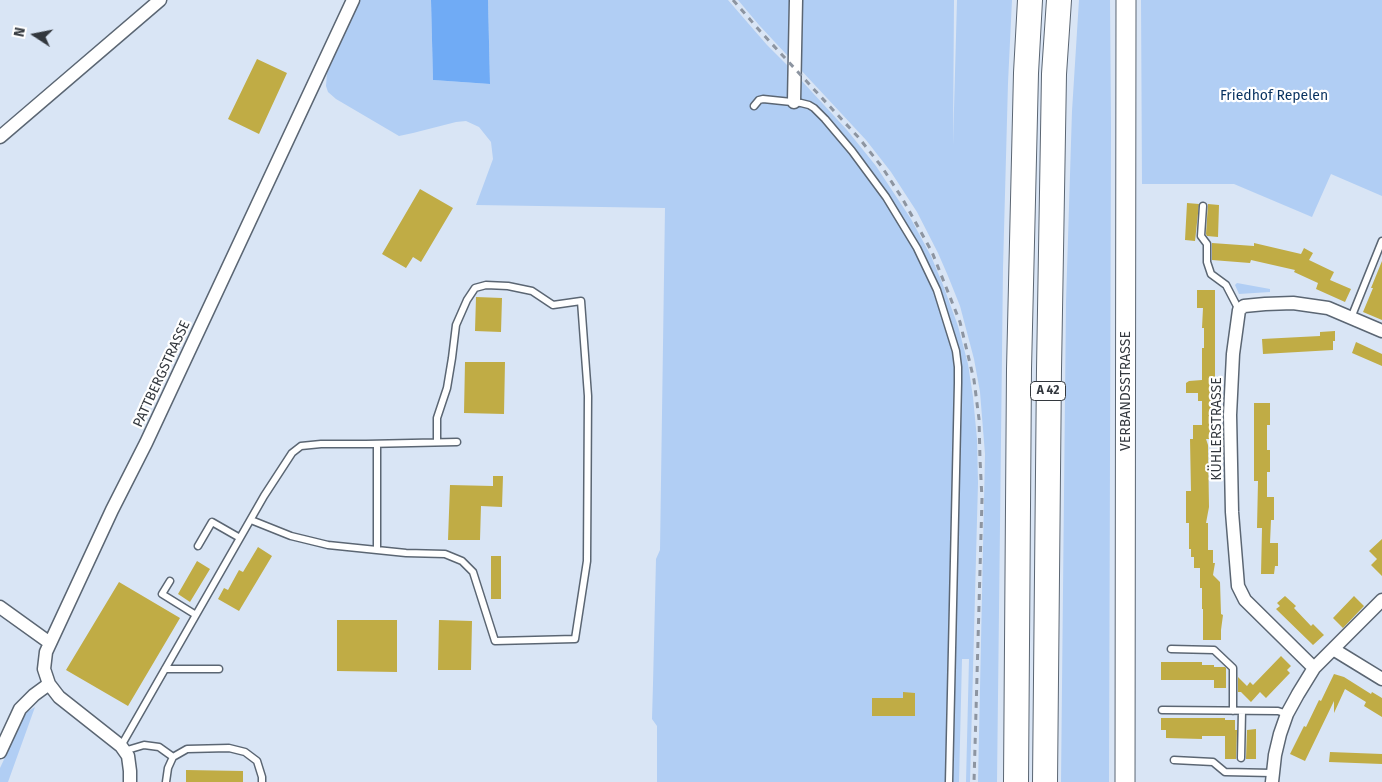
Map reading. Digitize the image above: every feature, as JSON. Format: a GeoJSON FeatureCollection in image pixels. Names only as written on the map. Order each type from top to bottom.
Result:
{"type":"FeatureCollection","features":[{"type":"Feature","properties":{"kind":"highway","name":"A 42"},"geometry":{"type":"LineString","coordinates":[[1016,782],[1020,359],[1026,73],[1030,0]]}},
{"type":"Feature","properties":{"kind":"highway","name":"A 42"},"geometry":{"type":"LineString","coordinates":[[1045,782],[1054,74],[1059,0]]}},
{"type":"Feature","properties":{"kind":"main road","name":"VERBANDSSTRASSE"},"geometry":{"type":"LineString","coordinates":[[1125,782],[1126,0]]}},
{"type":"Feature","properties":{"kind":"street"},"geometry":{"type":"LineString","coordinates":[[0,137],[160,0]]}},
{"type":"Feature","properties":{"kind":"street","name":"PATTBERGSTRASSE"},"geometry":{"type":"LineString","coordinates":[[49,684],[44,668],[46,652],[50,643],[353,0]]}},
{"type":"Feature","properties":{"kind":"street"},"geometry":{"type":"LineString","coordinates":[[794,102],[796,0]]}},
{"type":"Feature","properties":{"kind":"street"},"geometry":{"type":"LineString","coordinates":[[1239,310],[1244,306],[1294,303],[1328,308],[1382,331]]}},
{"type":"Feature","properties":{"kind":"street","name":"KÜHLERSTRASSE"},"geometry":{"type":"LineString","coordinates":[[1239,310],[1233,354],[1230,416],[1232,512],[1238,586],[1245,600],[1314,668]]}},
{"type":"Feature","properties":{"kind":"street"},"geometry":{"type":"LineString","coordinates":[[1272,777],[1275,755],[1287,714],[1314,668],[1382,600]]}},
{"type":"Feature","properties":{"kind":"street"},"geometry":{"type":"LineString","coordinates":[[0,607],[50,643]]}},
{"type":"Feature","properties":{"kind":"street"},"geometry":{"type":"LineString","coordinates":[[1333,649],[1382,679]]}},
{"type":"Feature","properties":{"kind":"street"},"geometry":{"type":"LineString","coordinates":[[0,752],[20,710],[34,695],[49,684],[59,697],[128,756],[130,782]]}},
{"type":"Feature","properties":{"kind":"lane"},"geometry":{"type":"LineString","coordinates":[[754,106],[759,100],[809,105],[814,108],[852,151],[886,197],[917,248],[937,290],[956,351],[958,383],[949,782]]}},
{"type":"Feature","properties":{"kind":"lane"},"geometry":{"type":"LineString","coordinates":[[1202,206],[1201,236],[1207,244],[1207,262],[1212,274],[1226,285],[1239,310]]}},
{"type":"Feature","properties":{"kind":"lane"},"geometry":{"type":"LineString","coordinates":[[1351,318],[1382,241]]}},
{"type":"Feature","properties":{"kind":"lane"},"geometry":{"type":"LineString","coordinates":[[251,520],[290,536],[328,545],[406,553],[445,554],[462,561],[473,572],[495,642],[575,639],[587,561],[588,396],[581,301],[553,304],[532,291],[508,286],[486,285],[475,288],[467,300],[456,325],[447,388],[437,418],[437,442]]}},
{"type":"Feature","properties":{"kind":"lane"},"geometry":{"type":"LineString","coordinates":[[122,749],[165,669],[240,538],[292,453],[301,446],[320,444],[458,442]]}},
{"type":"Feature","properties":{"kind":"lane"},"geometry":{"type":"LineString","coordinates":[[377,444],[377,550]]}},
{"type":"Feature","properties":{"kind":"lane"},"geometry":{"type":"LineString","coordinates":[[198,546],[212,522],[240,538]]}},
{"type":"Feature","properties":{"kind":"lane"},"geometry":{"type":"LineString","coordinates":[[170,581],[162,594],[196,615]]}},
{"type":"Feature","properties":{"kind":"lane"},"geometry":{"type":"LineString","coordinates":[[1171,650],[1214,650],[1233,668],[1233,710]]}},
{"type":"Feature","properties":{"kind":"lane"},"geometry":{"type":"LineString","coordinates":[[165,669],[219,669]]}},
{"type":"Feature","properties":{"kind":"lane"},"geometry":{"type":"LineString","coordinates":[[1162,710],[1278,711],[1287,714]]}},
{"type":"Feature","properties":{"kind":"lane"},"geometry":{"type":"LineString","coordinates":[[1241,758],[1242,711]]}},
{"type":"Feature","properties":{"kind":"lane"},"geometry":{"type":"LineString","coordinates":[[122,749],[144,745],[159,747],[172,757]]}},
{"type":"Feature","properties":{"kind":"lane"},"geometry":{"type":"LineString","coordinates":[[166,782],[172,757],[187,749],[229,748],[245,752],[257,761],[262,782]]}},
{"type":"Feature","properties":{"kind":"lane"},"geometry":{"type":"LineString","coordinates":[[1174,760],[1213,762],[1224,772],[1272,777]]}},
{"type":"Feature","properties":{"kind":"green space"},"geometry":{"type":"Polygon","coordinates":[[[360,0],[431,0],[433,80],[490,84],[488,0],[728,0],[767,45],[847,130],[876,166],[911,219],[931,256],[958,326],[968,364],[977,439],[978,483],[970,782],[966,782],[969,659],[962,659],[959,782],[657,782],[657,726],[652,719],[656,559],[660,550],[665,208],[476,205],[493,159],[491,142],[479,127],[466,121],[456,122],[399,136],[336,99],[328,92],[326,86],[327,73],[360,0]]]}},
{"type":"Feature","properties":{"kind":"green space"},"geometry":{"type":"Polygon","coordinates":[[[738,0],[954,0],[953,145],[957,0],[1012,0],[1003,268],[997,782],[978,782],[985,454],[980,392],[974,359],[960,306],[938,253],[917,212],[891,172],[866,140],[738,0]]]}},
{"type":"Feature","properties":{"kind":"green space"},"geometry":{"type":"Polygon","coordinates":[[[1079,0],[1110,0],[1109,782],[1061,782],[1066,302],[1072,111],[1079,0]]]}},
{"type":"Feature","properties":{"kind":"green space","name":"Friedhof Repelen"},"geometry":{"type":"Polygon","coordinates":[[[1141,0],[1382,0],[1382,196],[1331,174],[1312,217],[1234,184],[1142,184],[1141,0]]]}},
{"type":"Feature","properties":{"kind":"green space"},"geometry":{"type":"Polygon","coordinates":[[[1237,283],[1270,289],[1270,292],[1239,294],[1235,285],[1237,283]]]}},
{"type":"Feature","properties":{"kind":"green space"},"geometry":{"type":"Polygon","coordinates":[[[35,707],[8,782],[0,782],[0,768],[24,717],[27,712],[35,707]]]}},
{"type":"Feature","properties":{"kind":"water"},"geometry":{"type":"Polygon","coordinates":[[[431,0],[488,0],[490,84],[433,80],[431,0]]]}},
{"type":"Feature","properties":{"kind":"building"},"geometry":{"type":"Polygon","coordinates":[[[257,59],[287,73],[259,134],[228,119],[257,59]]]}},
{"type":"Feature","properties":{"kind":"building"},"geometry":{"type":"Polygon","coordinates":[[[420,189],[453,208],[421,262],[413,257],[406,268],[382,254],[420,189]]]}},
{"type":"Feature","properties":{"kind":"building"},"geometry":{"type":"Polygon","coordinates":[[[1187,203],[1199,204],[1195,241],[1185,240],[1187,203]]]}},
{"type":"Feature","properties":{"kind":"building"},"geometry":{"type":"Polygon","coordinates":[[[1208,204],[1219,205],[1218,237],[1207,236],[1206,234],[1208,204]]]}},
{"type":"Feature","properties":{"kind":"building"},"geometry":{"type":"Polygon","coordinates":[[[1212,243],[1254,246],[1254,243],[1301,254],[1304,248],[1313,253],[1309,260],[1334,272],[1330,280],[1351,289],[1345,302],[1316,289],[1318,283],[1294,272],[1295,270],[1251,260],[1250,263],[1212,260],[1212,243]]]}},
{"type":"Feature","properties":{"kind":"building"},"geometry":{"type":"Polygon","coordinates":[[[1382,261],[1382,320],[1363,312],[1382,261]]]}},
{"type":"Feature","properties":{"kind":"building"},"geometry":{"type":"Polygon","coordinates":[[[1197,290],[1215,290],[1215,439],[1206,439],[1208,445],[1209,507],[1206,523],[1208,523],[1208,550],[1213,550],[1213,563],[1215,563],[1213,575],[1220,582],[1221,614],[1223,615],[1221,640],[1203,640],[1200,568],[1194,568],[1194,557],[1191,557],[1191,549],[1189,549],[1189,523],[1186,523],[1186,491],[1191,491],[1190,439],[1193,439],[1193,425],[1202,425],[1202,401],[1198,401],[1198,393],[1186,393],[1186,383],[1202,380],[1202,348],[1204,348],[1203,308],[1197,308],[1197,290]]]}},
{"type":"Feature","properties":{"kind":"building"},"geometry":{"type":"Polygon","coordinates":[[[476,297],[502,298],[501,332],[475,331],[476,297]]]}},
{"type":"Feature","properties":{"kind":"building"},"geometry":{"type":"Polygon","coordinates":[[[1335,331],[1333,350],[1263,354],[1262,339],[1320,336],[1320,332],[1335,331]]]}},
{"type":"Feature","properties":{"kind":"building"},"geometry":{"type":"Polygon","coordinates":[[[1356,342],[1382,354],[1382,366],[1352,353],[1356,342]]]}},
{"type":"Feature","properties":{"kind":"building"},"geometry":{"type":"Polygon","coordinates":[[[465,362],[505,362],[504,414],[464,413],[465,362]]]}},
{"type":"Feature","properties":{"kind":"building"},"geometry":{"type":"Polygon","coordinates":[[[1254,403],[1270,403],[1270,425],[1267,425],[1267,450],[1270,450],[1270,472],[1267,472],[1267,497],[1274,497],[1274,520],[1271,520],[1270,543],[1278,543],[1278,566],[1275,566],[1274,574],[1261,574],[1262,528],[1257,528],[1258,481],[1254,481],[1254,403]]]}},
{"type":"Feature","properties":{"kind":"building"},"geometry":{"type":"Polygon","coordinates":[[[493,476],[503,476],[502,507],[481,506],[480,540],[448,540],[450,485],[493,486],[493,476]]]}},
{"type":"Feature","properties":{"kind":"building"},"geometry":{"type":"Polygon","coordinates":[[[1382,539],[1382,576],[1371,565],[1377,559],[1369,551],[1382,539]]]}},
{"type":"Feature","properties":{"kind":"building"},"geometry":{"type":"Polygon","coordinates":[[[258,547],[272,556],[239,611],[218,599],[224,588],[228,590],[239,570],[243,572],[258,547]]]}},
{"type":"Feature","properties":{"kind":"building"},"geometry":{"type":"Polygon","coordinates":[[[491,556],[501,556],[501,599],[491,599],[491,556]]]}},
{"type":"Feature","properties":{"kind":"building"},"geometry":{"type":"Polygon","coordinates":[[[197,561],[210,569],[190,602],[178,594],[197,561]]]}},
{"type":"Feature","properties":{"kind":"building"},"geometry":{"type":"Polygon","coordinates":[[[119,582],[180,618],[128,706],[66,670],[119,582]]]}},
{"type":"Feature","properties":{"kind":"building"},"geometry":{"type":"Polygon","coordinates":[[[1285,596],[1296,606],[1294,608],[1311,626],[1313,624],[1324,635],[1313,645],[1276,609],[1280,606],[1277,603],[1285,596]]]}},
{"type":"Feature","properties":{"kind":"building"},"geometry":{"type":"Polygon","coordinates":[[[1354,596],[1364,606],[1343,628],[1333,618],[1354,596]]]}},
{"type":"Feature","properties":{"kind":"building"},"geometry":{"type":"Polygon","coordinates":[[[337,620],[397,620],[397,672],[337,671],[337,620]]]}},
{"type":"Feature","properties":{"kind":"building"},"geometry":{"type":"Polygon","coordinates":[[[439,620],[472,621],[471,670],[438,670],[439,620]]]}},
{"type":"Feature","properties":{"kind":"building"},"geometry":{"type":"Polygon","coordinates":[[[1281,656],[1291,666],[1287,670],[1290,673],[1266,698],[1260,692],[1251,702],[1241,692],[1238,692],[1238,677],[1247,686],[1250,682],[1253,685],[1281,656]]]}},
{"type":"Feature","properties":{"kind":"building"},"geometry":{"type":"Polygon","coordinates":[[[1161,662],[1202,662],[1202,665],[1225,667],[1226,688],[1214,688],[1214,680],[1161,680],[1161,662]]]}},
{"type":"Feature","properties":{"kind":"building"},"geometry":{"type":"Polygon","coordinates":[[[1334,674],[1344,677],[1371,694],[1372,692],[1382,698],[1382,717],[1364,706],[1366,702],[1345,689],[1334,713],[1334,701],[1305,761],[1290,754],[1319,700],[1321,701],[1334,674]]]}},
{"type":"Feature","properties":{"kind":"building"},"geometry":{"type":"Polygon","coordinates":[[[903,692],[915,693],[915,716],[872,716],[872,698],[903,698],[903,692]]]}},
{"type":"Feature","properties":{"kind":"building"},"geometry":{"type":"Polygon","coordinates":[[[1161,718],[1225,718],[1225,720],[1235,720],[1235,730],[1237,730],[1236,759],[1225,759],[1225,736],[1202,736],[1202,739],[1166,738],[1166,730],[1161,730],[1161,718]]]}},
{"type":"Feature","properties":{"kind":"building"},"geometry":{"type":"Polygon","coordinates":[[[1256,729],[1256,759],[1246,759],[1247,730],[1256,729]]]}},
{"type":"Feature","properties":{"kind":"building"},"geometry":{"type":"Polygon","coordinates":[[[1330,752],[1382,754],[1382,764],[1329,762],[1330,752]]]}},
{"type":"Feature","properties":{"kind":"building"},"geometry":{"type":"Polygon","coordinates":[[[186,770],[243,771],[243,782],[186,782],[186,770]]]}},
{"type":"Feature","properties":{"kind":"railway"},"geometry":{"type":"LineString","coordinates":[[733,0],[859,138],[882,167],[902,198],[932,252],[960,322],[974,380],[979,419],[982,499],[974,782]]}}]}
